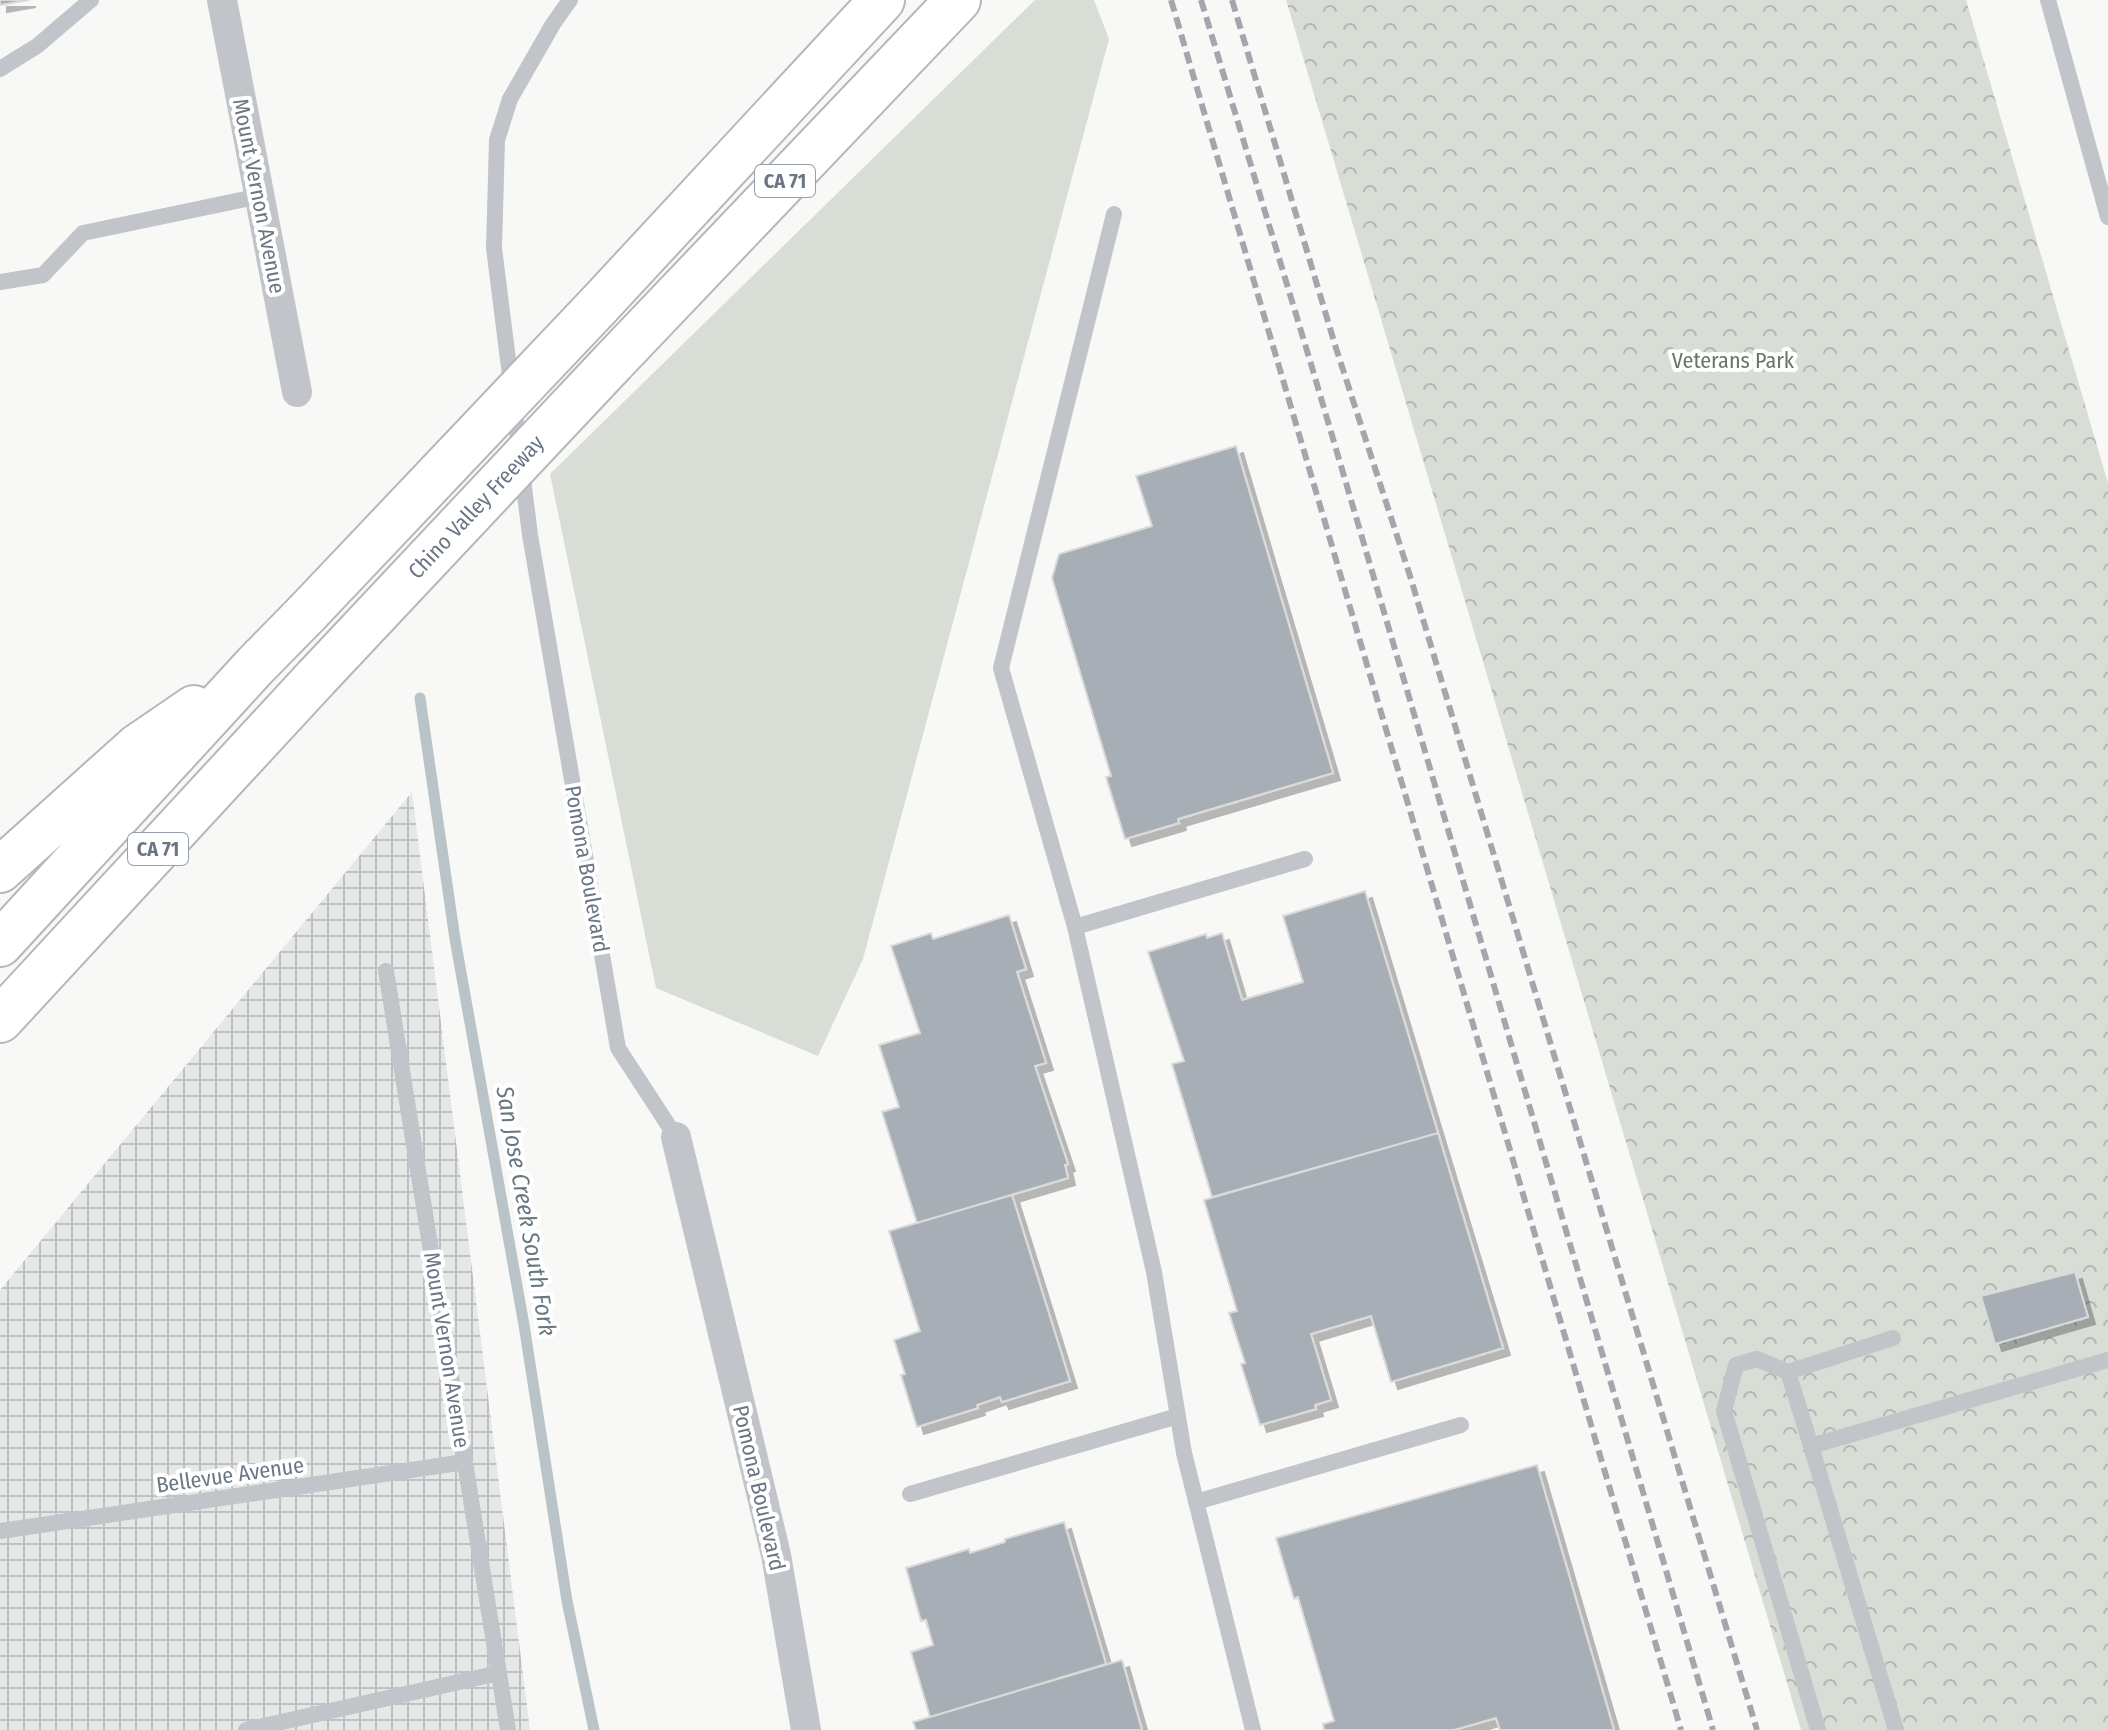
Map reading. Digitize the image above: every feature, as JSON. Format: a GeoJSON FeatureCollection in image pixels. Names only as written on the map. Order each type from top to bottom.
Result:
{"type":"FeatureCollection","features":[{"type":"Feature","properties":{"kind":"highway","name":"CA 71"},"geometry":{"type":"LineString","coordinates":[[0,944],[255,666],[599,305],[882,0]]}},
{"type":"Feature","properties":{"kind":"highway","name":"Chino Valley Freeway"},"geometry":{"type":"LineString","coordinates":[[0,1020],[316,678],[958,0]]}},
{"type":"Feature","properties":{"kind":"highway"},"geometry":{"type":"LineString","coordinates":[[0,870],[137,747],[255,666]]}},
{"type":"Feature","properties":{"kind":"street","name":"Mount Vernon Avenue"},"geometry":{"type":"LineString","coordinates":[[222,0],[297,392]]}},
{"type":"Feature","properties":{"kind":"street","name":"Pomona Boulevard"},"geometry":{"type":"LineString","coordinates":[[676,1137],[776,1555],[806,1730]]}},
{"type":"Feature","properties":{"kind":"lane"},"geometry":{"type":"LineString","coordinates":[[0,69],[37,46],[91,0]]}},
{"type":"Feature","properties":{"kind":"lane","name":"Pomona Boulevard"},"geometry":{"type":"LineString","coordinates":[[570,0],[510,99],[497,140],[494,248],[530,535],[618,1048],[676,1137]]}},
{"type":"Feature","properties":{"kind":"lane"},"geometry":{"type":"LineString","coordinates":[[2048,0],[2108,217]]}},
{"type":"Feature","properties":{"kind":"lane"},"geometry":{"type":"LineString","coordinates":[[0,282],[43,275],[83,233],[260,196]]}},
{"type":"Feature","properties":{"kind":"lane"},"geometry":{"type":"LineString","coordinates":[[1114,214],[1001,668],[1075,927],[1154,1272],[1196,1502],[1253,1730]]}},
{"type":"Feature","properties":{"kind":"lane"},"geometry":{"type":"LineString","coordinates":[[1075,927],[1305,859]]}},
{"type":"Feature","properties":{"kind":"lane","name":"Mount Vernon Avenue"},"geometry":{"type":"LineString","coordinates":[[386,971],[508,1730]]}},
{"type":"Feature","properties":{"kind":"lane"},"geometry":{"type":"LineString","coordinates":[[1818,1730],[1724,1411],[1736,1365],[1757,1359],[1788,1372],[1893,1338]]}},
{"type":"Feature","properties":{"kind":"lane"},"geometry":{"type":"LineString","coordinates":[[1811,1446],[2108,1360]]}},
{"type":"Feature","properties":{"kind":"lane"},"geometry":{"type":"LineString","coordinates":[[1788,1372],[1896,1730]]}},
{"type":"Feature","properties":{"kind":"lane"},"geometry":{"type":"LineString","coordinates":[[910,1494],[1178,1416]]}},
{"type":"Feature","properties":{"kind":"lane"},"geometry":{"type":"LineString","coordinates":[[1196,1502],[1461,1425]]}},
{"type":"Feature","properties":{"kind":"lane","name":"Bellevue Avenue"},"geometry":{"type":"LineString","coordinates":[[0,1531],[465,1462]]}},
{"type":"Feature","properties":{"kind":"lane"},"geometry":{"type":"LineString","coordinates":[[246,1730],[499,1673]]}},
{"type":"Feature","properties":{"kind":"shaded area"},"geometry":{"type":"Polygon","coordinates":[[[412,792],[530,1730],[0,1730],[0,1290],[412,792]]]}},
{"type":"Feature","properties":{"kind":"green space"},"geometry":{"type":"Polygon","coordinates":[[[1035,0],[1094,0],[1109,39],[863,959],[818,1056],[656,988],[550,474],[1035,0]]]}},
{"type":"Feature","properties":{"kind":"green space","name":"Veterans Park"},"geometry":{"type":"Polygon","coordinates":[[[1286,0],[1966,0],[2108,483],[2108,1730],[1801,1730],[1286,0]]]}},
{"type":"Feature","properties":{"kind":"building"},"geometry":{"type":"Polygon","coordinates":[[[0,0],[29,0],[0,5],[0,0]]]}},
{"type":"Feature","properties":{"kind":"building"},"geometry":{"type":"Polygon","coordinates":[[[1236,446],[1333,773],[1178,819],[1179,823],[1125,839],[1106,777],[1111,776],[1052,578],[1059,554],[1152,526],[1136,476],[1236,446]]]}},
{"type":"Feature","properties":{"kind":"building"},"geometry":{"type":"Polygon","coordinates":[[[1365,891],[1438,1133],[1212,1197],[1172,1064],[1184,1061],[1148,952],[1206,934],[1207,938],[1222,933],[1242,1000],[1303,982],[1283,916],[1365,891]]]}},
{"type":"Feature","properties":{"kind":"building"},"geometry":{"type":"Polygon","coordinates":[[[1009,915],[1026,969],[1017,972],[1046,1063],[1035,1066],[1068,1164],[1065,1165],[1068,1178],[917,1223],[882,1112],[899,1107],[879,1045],[920,1033],[891,946],[931,933],[933,939],[1009,915]]]}},
{"type":"Feature","properties":{"kind":"building"},"geometry":{"type":"Polygon","coordinates":[[[1438,1133],[1503,1348],[1391,1382],[1371,1316],[1311,1334],[1331,1400],[1315,1405],[1316,1409],[1260,1425],[1229,1313],[1237,1311],[1204,1200],[1438,1133]]]}},
{"type":"Feature","properties":{"kind":"building"},"geometry":{"type":"Polygon","coordinates":[[[1012,1195],[1070,1381],[1002,1402],[1000,1397],[977,1405],[978,1408],[917,1427],[894,1340],[920,1331],[889,1231],[1012,1195]]]}},
{"type":"Feature","properties":{"kind":"building"},"geometry":{"type":"Polygon","coordinates":[[[2075,1272],[2088,1317],[1995,1344],[1981,1296],[2075,1272]]]}},
{"type":"Feature","properties":{"kind":"building"},"geometry":{"type":"Polygon","coordinates":[[[1537,1465],[1614,1730],[1500,1730],[1496,1718],[1454,1730],[1324,1730],[1323,1724],[1334,1721],[1298,1597],[1294,1599],[1276,1538],[1537,1465]]]}},
{"type":"Feature","properties":{"kind":"building"},"geometry":{"type":"Polygon","coordinates":[[[1064,1522],[1106,1664],[930,1717],[911,1652],[933,1645],[926,1620],[921,1621],[906,1568],[969,1549],[970,1553],[1064,1522]]]}},
{"type":"Feature","properties":{"kind":"building"},"geometry":{"type":"Polygon","coordinates":[[[1122,1660],[1142,1730],[916,1730],[913,1722],[1122,1660]]]}},
{"type":"Feature","properties":{"kind":"waterway","name":"San Jose Creek South Fork"},"geometry":{"type":"LineString","coordinates":[[420,698],[455,939],[524,1325],[567,1601],[594,1730]]}},
{"type":"Feature","properties":{"kind":"railway"},"geometry":{"type":"LineString","coordinates":[[1171,0],[1681,1730]]}},
{"type":"Feature","properties":{"kind":"railway"},"geometry":{"type":"LineString","coordinates":[[1201,0],[1713,1730]]}},
{"type":"Feature","properties":{"kind":"railway"},"geometry":{"type":"LineString","coordinates":[[1232,0],[1335,345],[1410,576],[1757,1730]]}}]}
